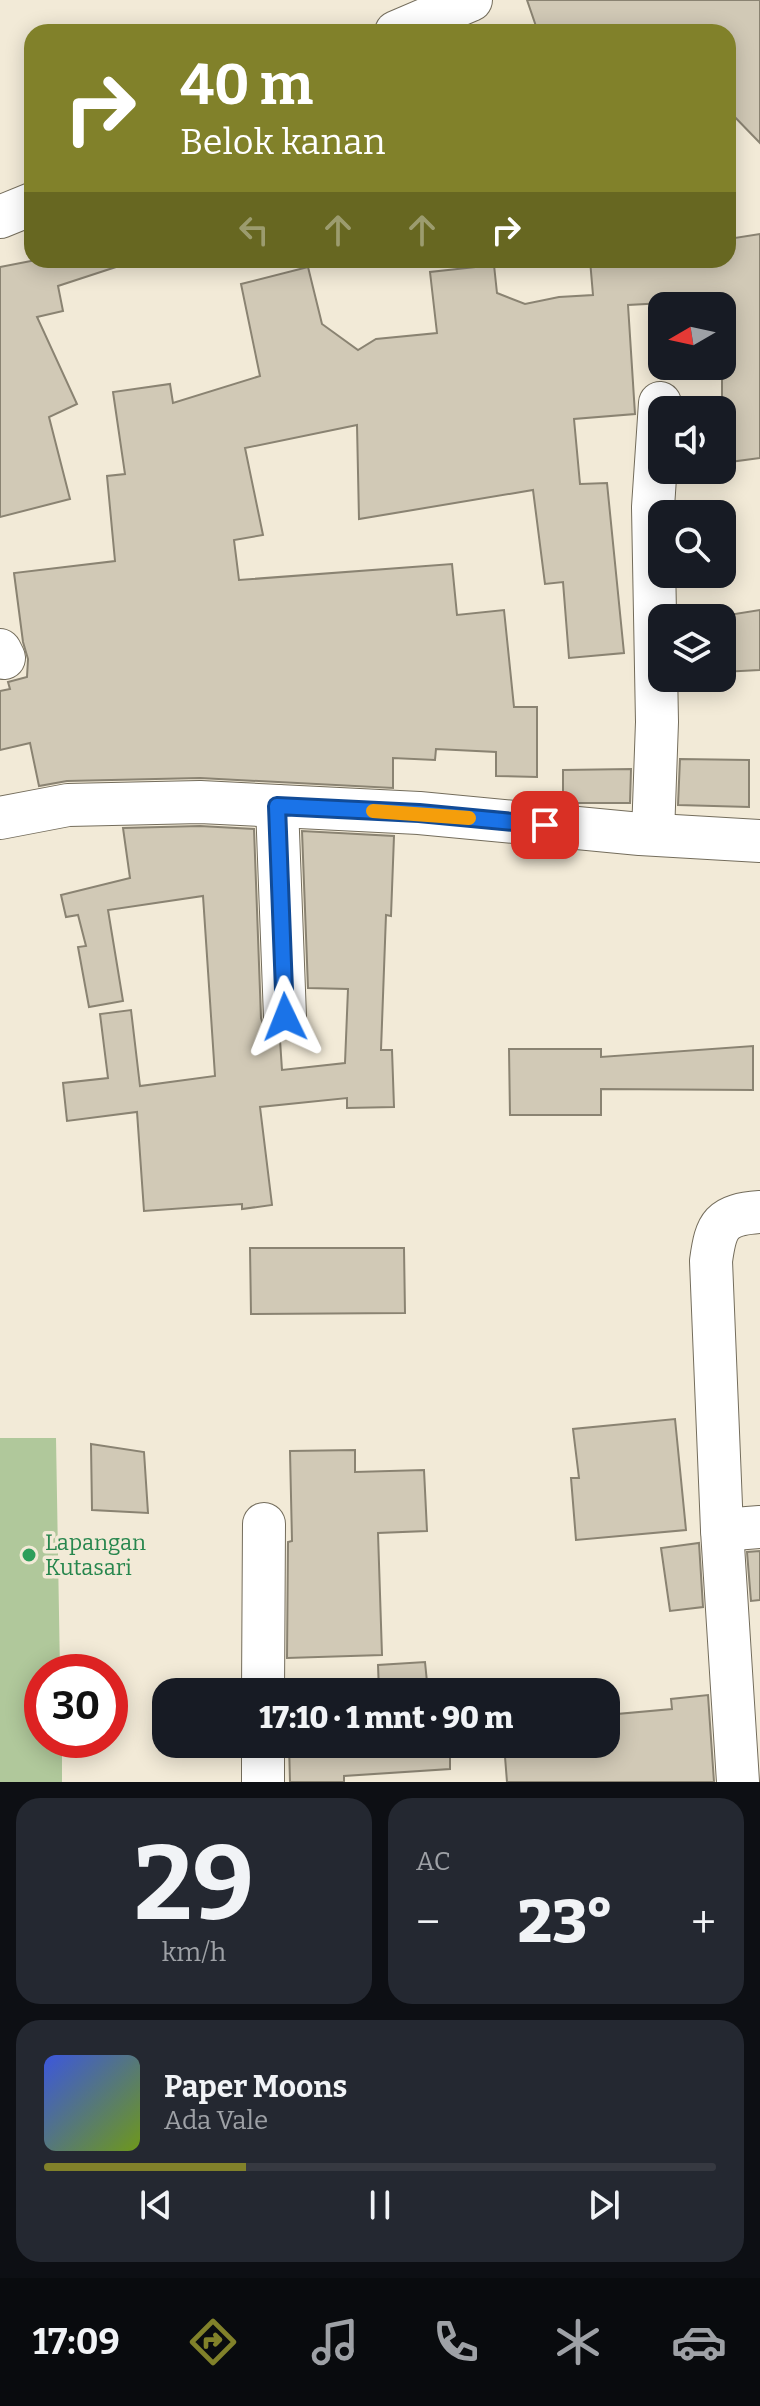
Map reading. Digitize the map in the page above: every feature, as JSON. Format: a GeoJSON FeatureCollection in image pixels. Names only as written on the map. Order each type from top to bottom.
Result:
{"type":"FeatureCollection","features":[{"type":"Feature","properties":{"kind":"street"},"geometry":{"type":"LineString","coordinates":[[415,24],[471,0]]}},
{"type":"Feature","properties":{"kind":"street"},"geometry":{"type":"LineString","coordinates":[[0,217],[24,207]]}},
{"type":"Feature","properties":{"kind":"street"},"geometry":{"type":"LineString","coordinates":[[653,834],[657,722],[655,484]]}},
{"type":"Feature","properties":{"kind":"street"},"geometry":{"type":"LineString","coordinates":[[0,818],[68,805],[200,802],[419,813],[760,841]]}},
{"type":"Feature","properties":{"kind":"street"},"geometry":{"type":"LineString","coordinates":[[277,806],[285,1017]]}},
{"type":"Feature","properties":{"kind":"street"},"geometry":{"type":"LineString","coordinates":[[738,1782],[741,1528],[711,1261],[714,1237],[721,1223],[738,1214],[760,1212]]}},
{"type":"Feature","properties":{"kind":"street"},"geometry":{"type":"LineString","coordinates":[[263,1678],[264,1524]]}},
{"type":"Feature","properties":{"kind":"street"},"geometry":{"type":"LineString","coordinates":[[263,1758],[263,1782]]}},
{"type":"Feature","properties":{"kind":"green space","name":"Lapangan Kutasari"},"geometry":{"type":"Polygon","coordinates":[[[0,1438],[56,1438],[60,1654],[24,1654],[24,1758],[62,1758],[62,1782],[0,1782],[0,1438]]]}},
{"type":"Feature","properties":{"kind":"building"},"geometry":{"type":"Polygon","coordinates":[[[527,0],[760,0],[760,143],[736,118],[736,24],[535,24],[527,0]]]}},
{"type":"Feature","properties":{"kind":"building"},"geometry":{"type":"Polygon","coordinates":[[[760,234],[760,458],[736,461],[736,396],[722,396],[722,380],[736,380],[736,292],[648,292],[648,304],[628,305],[635,414],[574,419],[580,484],[607,483],[624,653],[569,658],[563,582],[545,584],[533,490],[359,519],[357,425],[245,448],[263,535],[234,540],[239,580],[452,564],[457,615],[504,610],[514,707],[537,707],[537,777],[496,776],[496,752],[436,749],[435,760],[393,758],[393,788],[200,778],[67,781],[39,786],[30,743],[0,750],[0,691],[10,689],[8,682],[27,677],[28,659],[14,573],[115,561],[107,476],[125,474],[113,392],[170,384],[173,403],[260,376],[241,284],[308,268],[322,324],[358,350],[376,339],[437,333],[430,272],[494,268],[497,293],[525,304],[559,297],[593,295],[591,268],[736,268],[736,238],[760,234]]]}},
{"type":"Feature","properties":{"kind":"building"},"geometry":{"type":"Polygon","coordinates":[[[24,262],[24,268],[113,268],[58,286],[63,311],[37,317],[77,404],[49,417],[70,499],[0,517],[0,267],[24,262]]]}},
{"type":"Feature","properties":{"kind":"building"},"geometry":{"type":"Polygon","coordinates":[[[760,610],[760,670],[736,671],[736,614],[760,610]]]}},
{"type":"Feature","properties":{"kind":"building"},"geometry":{"type":"Polygon","coordinates":[[[680,759],[749,760],[749,807],[678,805],[680,759]]]}},
{"type":"Feature","properties":{"kind":"building"},"geometry":{"type":"Polygon","coordinates":[[[631,769],[630,803],[563,803],[563,770],[631,769]]]}},
{"type":"Feature","properties":{"kind":"building"},"geometry":{"type":"Polygon","coordinates":[[[200,826],[254,829],[261,1018],[265,1030],[280,1040],[282,1070],[345,1063],[348,989],[308,988],[302,831],[394,836],[391,916],[386,915],[381,1050],[392,1050],[394,1107],[347,1108],[347,1098],[260,1107],[272,1205],[242,1209],[242,1204],[144,1211],[137,1112],[67,1121],[63,1083],[108,1078],[100,1014],[131,1010],[140,1086],[215,1076],[203,896],[108,910],[123,1001],[89,1007],[78,947],[86,946],[78,915],[66,917],[61,895],[130,878],[123,828],[200,826]]]}},
{"type":"Feature","properties":{"kind":"building"},"geometry":{"type":"Polygon","coordinates":[[[753,1046],[753,1090],[601,1089],[601,1115],[510,1115],[509,1049],[601,1049],[601,1057],[753,1046]]]}},
{"type":"Feature","properties":{"kind":"building"},"geometry":{"type":"Polygon","coordinates":[[[250,1248],[404,1248],[405,1313],[251,1314],[250,1248]]]}},
{"type":"Feature","properties":{"kind":"building"},"geometry":{"type":"Polygon","coordinates":[[[675,1419],[686,1530],[576,1540],[571,1478],[579,1478],[573,1429],[675,1419]]]}},
{"type":"Feature","properties":{"kind":"building"},"geometry":{"type":"Polygon","coordinates":[[[91,1444],[144,1452],[148,1513],[92,1510],[91,1444]]]}},
{"type":"Feature","properties":{"kind":"building"},"geometry":{"type":"Polygon","coordinates":[[[355,1450],[355,1472],[424,1470],[427,1531],[378,1533],[382,1655],[287,1658],[288,1542],[292,1541],[290,1451],[355,1450]]]}},
{"type":"Feature","properties":{"kind":"building"},"geometry":{"type":"Polygon","coordinates":[[[699,1543],[703,1607],[670,1611],[661,1548],[699,1543]]]}},
{"type":"Feature","properties":{"kind":"building"},"geometry":{"type":"Polygon","coordinates":[[[760,1551],[760,1600],[751,1601],[747,1552],[760,1551]]]}},
{"type":"Feature","properties":{"kind":"building"},"geometry":{"type":"Polygon","coordinates":[[[425,1662],[427,1678],[378,1678],[378,1665],[425,1662]]]}},
{"type":"Feature","properties":{"kind":"building"},"geometry":{"type":"Polygon","coordinates":[[[708,1695],[714,1782],[507,1782],[505,1758],[620,1758],[620,1714],[672,1709],[671,1699],[708,1695]]]}},
{"type":"Feature","properties":{"kind":"building"},"geometry":{"type":"Polygon","coordinates":[[[289,1758],[450,1758],[450,1769],[344,1776],[344,1782],[290,1782],[289,1758]]]}},
{"type":"Feature","properties":{"kind":"slow traffic"},"geometry":{"type":"LineString","coordinates":[[373,811],[469,818]]}},
{"type":"Feature","properties":{"kind":"place","name":"Lapangan Kutasari"},"geometry":{"type":"Point","coordinates":[29,1555]}},
{"type":"Feature","properties":{"kind":"route"},"geometry":{"type":"LineString","coordinates":[[285,1017],[277,806],[419,813],[545,825]]}}]}
